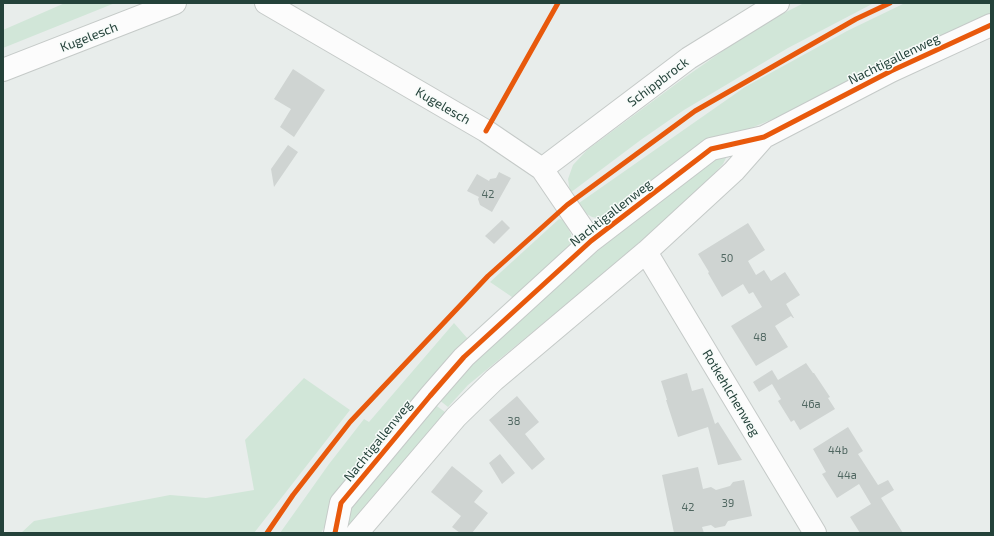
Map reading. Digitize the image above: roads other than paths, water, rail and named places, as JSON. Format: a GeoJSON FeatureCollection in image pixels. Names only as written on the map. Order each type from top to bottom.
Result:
{"type":"FeatureCollection","features":[{"type":"Feature","properties":{"kind":"street","name":"Kugelesch"},"geometry":{"type":"LineString","coordinates":[[3,70],[174,3]]}},
{"type":"Feature","properties":{"kind":"street","name":"Kugelesch"},"geometry":{"type":"LineString","coordinates":[[266,3],[486,131],[542,169],[591,241]]}},
{"type":"Feature","properties":{"kind":"street","name":"Schippbrock"},"geometry":{"type":"LineString","coordinates":[[542,169],[689,58],[778,3]]}},
{"type":"Feature","properties":{"kind":"street","name":"Nachtigallenweg"},"geometry":{"type":"LineString","coordinates":[[335,533],[341,503],[454,368],[464,357],[591,241],[711,150],[764,137],[891,71],[991,25]]}},
{"type":"Feature","properties":{"kind":"street","name":"Nachtigallenweg"},"geometry":{"type":"LineString","coordinates":[[357,533],[456,418],[494,380],[646,252],[734,171],[764,137]]}},
{"type":"Feature","properties":{"kind":"street","name":"Rotkehlchenweg"},"geometry":{"type":"LineString","coordinates":[[646,252],[815,533]]}}]}
